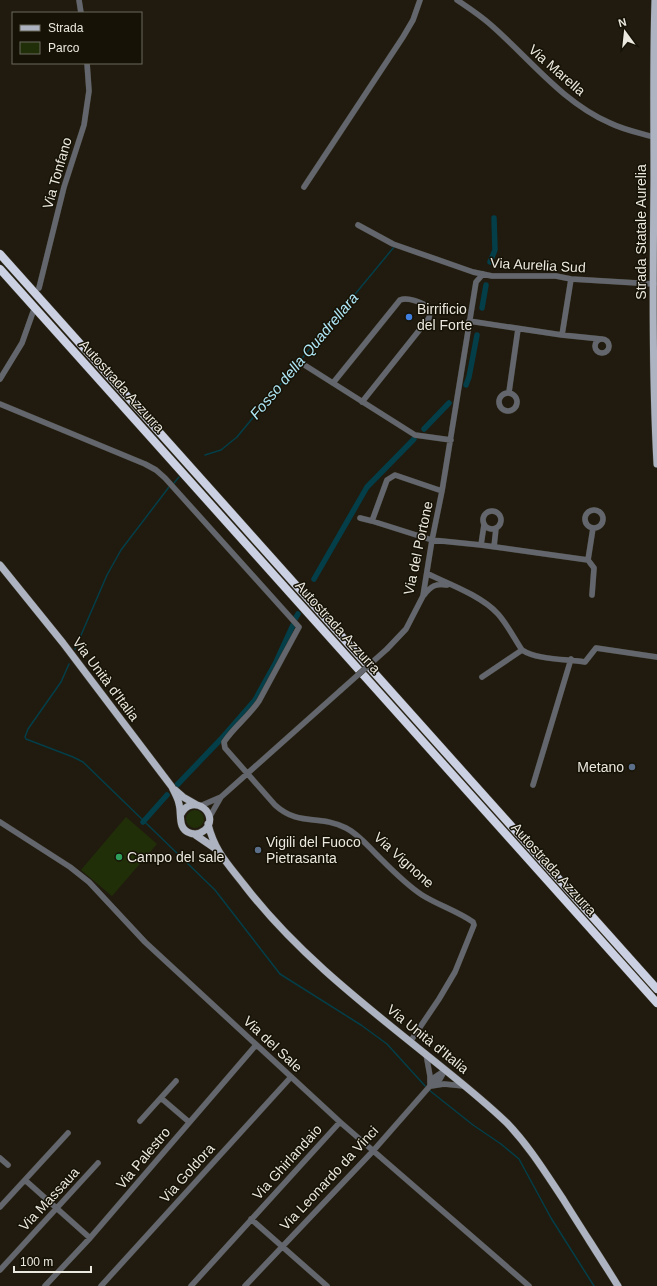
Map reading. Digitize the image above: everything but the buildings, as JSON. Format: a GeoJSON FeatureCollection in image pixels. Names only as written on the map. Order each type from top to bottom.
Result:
{"type":"FeatureCollection","features":[{"type":"Feature","properties":{"kind":"highway","name":"Autostrada Azzurra"},"geometry":{"type":"LineString","coordinates":[[0,254],[657,988]]}},
{"type":"Feature","properties":{"kind":"highway","name":"Autostrada Azzurra"},"geometry":{"type":"LineString","coordinates":[[0,269],[657,1003]]}},
{"type":"Feature","properties":{"kind":"main road","name":"Strada Statale Aurelia"},"geometry":{"type":"LineString","coordinates":[[655,0],[653,42],[655,213],[654,410],[657,464]]}},
{"type":"Feature","properties":{"kind":"main road","name":"Via Unità d'Italia"},"geometry":{"type":"LineString","coordinates":[[0,565],[63,642],[172,787],[179,803],[181,814]]}},
{"type":"Feature","properties":{"kind":"main road"},"geometry":{"type":"LineString","coordinates":[[172,787],[183,797],[208,812],[209,821],[203,831],[194,834]]}},
{"type":"Feature","properties":{"kind":"main road"},"geometry":{"type":"LineString","coordinates":[[198,805],[187,807],[181,814],[180,820],[184,829],[217,850]]}},
{"type":"Feature","properties":{"kind":"main road","name":"Via Unità d'Italia"},"geometry":{"type":"LineString","coordinates":[[209,821],[212,837],[217,850],[266,912],[306,954],[464,1086],[507,1124],[530,1151],[618,1286]]}},
{"type":"Feature","properties":{"kind":"street"},"geometry":{"type":"LineString","coordinates":[[79,0],[81,12]]}},
{"type":"Feature","properties":{"kind":"street"},"geometry":{"type":"LineString","coordinates":[[304,187],[403,37],[413,20],[420,0]]}},
{"type":"Feature","properties":{"kind":"street","name":"Via Marella"},"geometry":{"type":"LineString","coordinates":[[457,0],[492,26],[546,78],[563,93],[588,111],[611,124],[654,137]]}},
{"type":"Feature","properties":{"kind":"street","name":"Via Tonfano"},"geometry":{"type":"LineString","coordinates":[[39,288],[64,187],[84,125],[89,91],[87,64]]}},
{"type":"Feature","properties":{"kind":"street","name":"Via Aurelia Sud"},"geometry":{"type":"LineString","coordinates":[[358,225],[393,244],[473,272],[492,276],[556,276],[571,279],[654,284]]}},
{"type":"Feature","properties":{"kind":"street","name":"Via del Portone"},"geometry":{"type":"LineString","coordinates":[[198,805],[221,797],[387,649],[406,629],[423,596],[428,574],[432,540],[451,440],[476,282],[483,274]]}},
{"type":"Feature","properties":{"kind":"street"},"geometry":{"type":"LineString","coordinates":[[562,335],[571,279]]}},
{"type":"Feature","properties":{"kind":"street"},"geometry":{"type":"LineString","coordinates":[[333,383],[400,300],[406,299],[424,304],[430,313],[429,318],[362,402]]}},
{"type":"Feature","properties":{"kind":"street"},"geometry":{"type":"LineString","coordinates":[[0,379],[22,343],[33,312]]}},
{"type":"Feature","properties":{"kind":"street"},"geometry":{"type":"LineString","coordinates":[[469,321],[518,329],[601,339]]}},
{"type":"Feature","properties":{"kind":"street"},"geometry":{"type":"LineString","coordinates":[[509,392],[518,329]]}},
{"type":"Feature","properties":{"kind":"street"},"geometry":{"type":"LineString","coordinates":[[306,366],[415,435],[451,440]]}},
{"type":"Feature","properties":{"kind":"street"},"geometry":{"type":"LineString","coordinates":[[0,404],[145,464],[156,470],[165,478],[299,627],[256,706],[224,742],[225,748],[248,773]]}},
{"type":"Feature","properties":{"kind":"street"},"geometry":{"type":"LineString","coordinates":[[372,521],[387,480],[395,476],[442,491]]}},
{"type":"Feature","properties":{"kind":"street"},"geometry":{"type":"LineString","coordinates":[[481,545],[484,516],[488,512],[494,511],[500,517],[500,523],[496,528],[494,547]]}},
{"type":"Feature","properties":{"kind":"street"},"geometry":{"type":"LineString","coordinates":[[360,518],[432,540],[481,545],[588,560],[594,568],[592,595]]}},
{"type":"Feature","properties":{"kind":"street"},"geometry":{"type":"LineString","coordinates":[[484,525],[491,529],[496,528]]}},
{"type":"Feature","properties":{"kind":"street"},"geometry":{"type":"LineString","coordinates":[[588,560],[593,528]]}},
{"type":"Feature","properties":{"kind":"street"},"geometry":{"type":"LineString","coordinates":[[428,574],[488,605],[498,614],[522,650],[527,654],[585,662],[596,648],[657,657]]}},
{"type":"Feature","properties":{"kind":"street"},"geometry":{"type":"LineString","coordinates":[[423,596],[430,587],[438,584],[455,587]]}},
{"type":"Feature","properties":{"kind":"street"},"geometry":{"type":"LineString","coordinates":[[482,677],[522,650]]}},
{"type":"Feature","properties":{"kind":"street"},"geometry":{"type":"LineString","coordinates":[[533,785],[571,659]]}},
{"type":"Feature","properties":{"kind":"street","name":"Via Vignone"},"geometry":{"type":"LineString","coordinates":[[248,773],[283,812],[298,819],[322,820],[335,823],[346,828],[359,836],[392,869],[421,894],[473,922],[474,925],[455,972],[410,1042]]}},
{"type":"Feature","properties":{"kind":"street"},"geometry":{"type":"LineString","coordinates":[[209,821],[221,797]]}},
{"type":"Feature","properties":{"kind":"street","name":"Via del Sale"},"geometry":{"type":"LineString","coordinates":[[0,822],[70,867],[89,882],[145,942],[340,1122],[529,1286]]}},
{"type":"Feature","properties":{"kind":"street","name":"Via Palestro"},"geometry":{"type":"LineString","coordinates":[[45,1286],[90,1238],[256,1044]]}},
{"type":"Feature","properties":{"kind":"street"},"geometry":{"type":"LineString","coordinates":[[426,1054],[430,1076],[430,1086],[444,1084],[464,1086]]}},
{"type":"Feature","properties":{"kind":"street","name":"Via Leonardo da Vinci"},"geometry":{"type":"LineString","coordinates":[[245,1286],[425,1093],[435,1077],[445,1070]]}},
{"type":"Feature","properties":{"kind":"street","name":"Via Goldora"},"geometry":{"type":"LineString","coordinates":[[101,1286],[292,1077]]}},
{"type":"Feature","properties":{"kind":"street"},"geometry":{"type":"LineString","coordinates":[[140,1121],[176,1081]]}},
{"type":"Feature","properties":{"kind":"street"},"geometry":{"type":"LineString","coordinates":[[161,1098],[189,1122]]}},
{"type":"Feature","properties":{"kind":"street","name":"Via Ghirlandaio"},"geometry":{"type":"LineString","coordinates":[[191,1286],[340,1122]]}},
{"type":"Feature","properties":{"kind":"street"},"geometry":{"type":"LineString","coordinates":[[0,1207],[68,1133]]}},
{"type":"Feature","properties":{"kind":"street"},"geometry":{"type":"LineString","coordinates":[[0,1158],[8,1165]]}},
{"type":"Feature","properties":{"kind":"street","name":"Via Massaua"},"geometry":{"type":"LineString","coordinates":[[0,1270],[98,1163]]}},
{"type":"Feature","properties":{"kind":"street"},"geometry":{"type":"LineString","coordinates":[[25,1180],[90,1238]]}},
{"type":"Feature","properties":{"kind":"street"},"geometry":{"type":"LineString","coordinates":[[251,1219],[327,1286]]}},
{"type":"Feature","properties":{"kind":"green space"},"geometry":{"type":"Polygon","coordinates":[[[195,810],[201,813],[204,819],[201,825],[195,828],[189,825],[186,819],[189,813],[195,810]]]}},
{"type":"Feature","properties":{"kind":"green space","name":"Campo del sale"},"geometry":{"type":"Polygon","coordinates":[[[126,817],[157,844],[112,896],[81,870],[126,817]]]}},
{"type":"Feature","properties":{"kind":"waterway"},"geometry":{"type":"LineString","coordinates":[[490,262],[495,250],[494,218]]}},
{"type":"Feature","properties":{"kind":"waterway","name":"Fosso della Quadrellara"},"geometry":{"type":"LineString","coordinates":[[205,455],[221,450],[237,437],[394,247]]}},
{"type":"Feature","properties":{"kind":"waterway"},"geometry":{"type":"LineString","coordinates":[[482,308],[486,285]]}},
{"type":"Feature","properties":{"kind":"waterway"},"geometry":{"type":"LineString","coordinates":[[466,385],[469,377],[477,335]]}},
{"type":"Feature","properties":{"kind":"waterway"},"geometry":{"type":"LineString","coordinates":[[424,429],[449,403]]}},
{"type":"Feature","properties":{"kind":"waterway"},"geometry":{"type":"LineString","coordinates":[[314,579],[367,487],[414,439]]}},
{"type":"Feature","properties":{"kind":"waterway","name":"Fosso della Quadrellara"},"geometry":{"type":"LineString","coordinates":[[174,483],[179,477]]}},
{"type":"Feature","properties":{"kind":"waterway","name":"Fosso della Quadrellara"},"geometry":{"type":"LineString","coordinates":[[75,649],[107,575],[121,550],[169,487]]}},
{"type":"Feature","properties":{"kind":"waterway"},"geometry":{"type":"LineString","coordinates":[[295,619],[298,614]]}},
{"type":"Feature","properties":{"kind":"waterway"},"geometry":{"type":"LineString","coordinates":[[177,785],[221,739],[255,700],[276,662],[293,625]]}},
{"type":"Feature","properties":{"kind":"waterway","name":"Fosso della Quadrellara"},"geometry":{"type":"LineString","coordinates":[[69,664],[61,682],[28,729],[25,737],[26,739],[83,762],[215,890],[280,974],[361,1025],[387,1044],[426,1087]]}},
{"type":"Feature","properties":{"kind":"waterway"},"geometry":{"type":"LineString","coordinates":[[143,822],[167,795]]}},
{"type":"Feature","properties":{"kind":"waterway","name":"Fosso della Quadrellara"},"geometry":{"type":"LineString","coordinates":[[429,1090],[519,1159],[551,1218],[594,1286]]}},
{"type":"Feature","properties":{"kind":"place","name":"Birrificio del Forte"},"geometry":{"type":"Point","coordinates":[409,317]}},
{"type":"Feature","properties":{"kind":"place","name":"Metano"},"geometry":{"type":"Point","coordinates":[632,767]}},
{"type":"Feature","properties":{"kind":"place","name":"Vigili del Fuoco Pietrasanta"},"geometry":{"type":"Point","coordinates":[258,850]}},
{"type":"Feature","properties":{"kind":"place","name":"Campo del sale"},"geometry":{"type":"Point","coordinates":[119,857]}}]}
